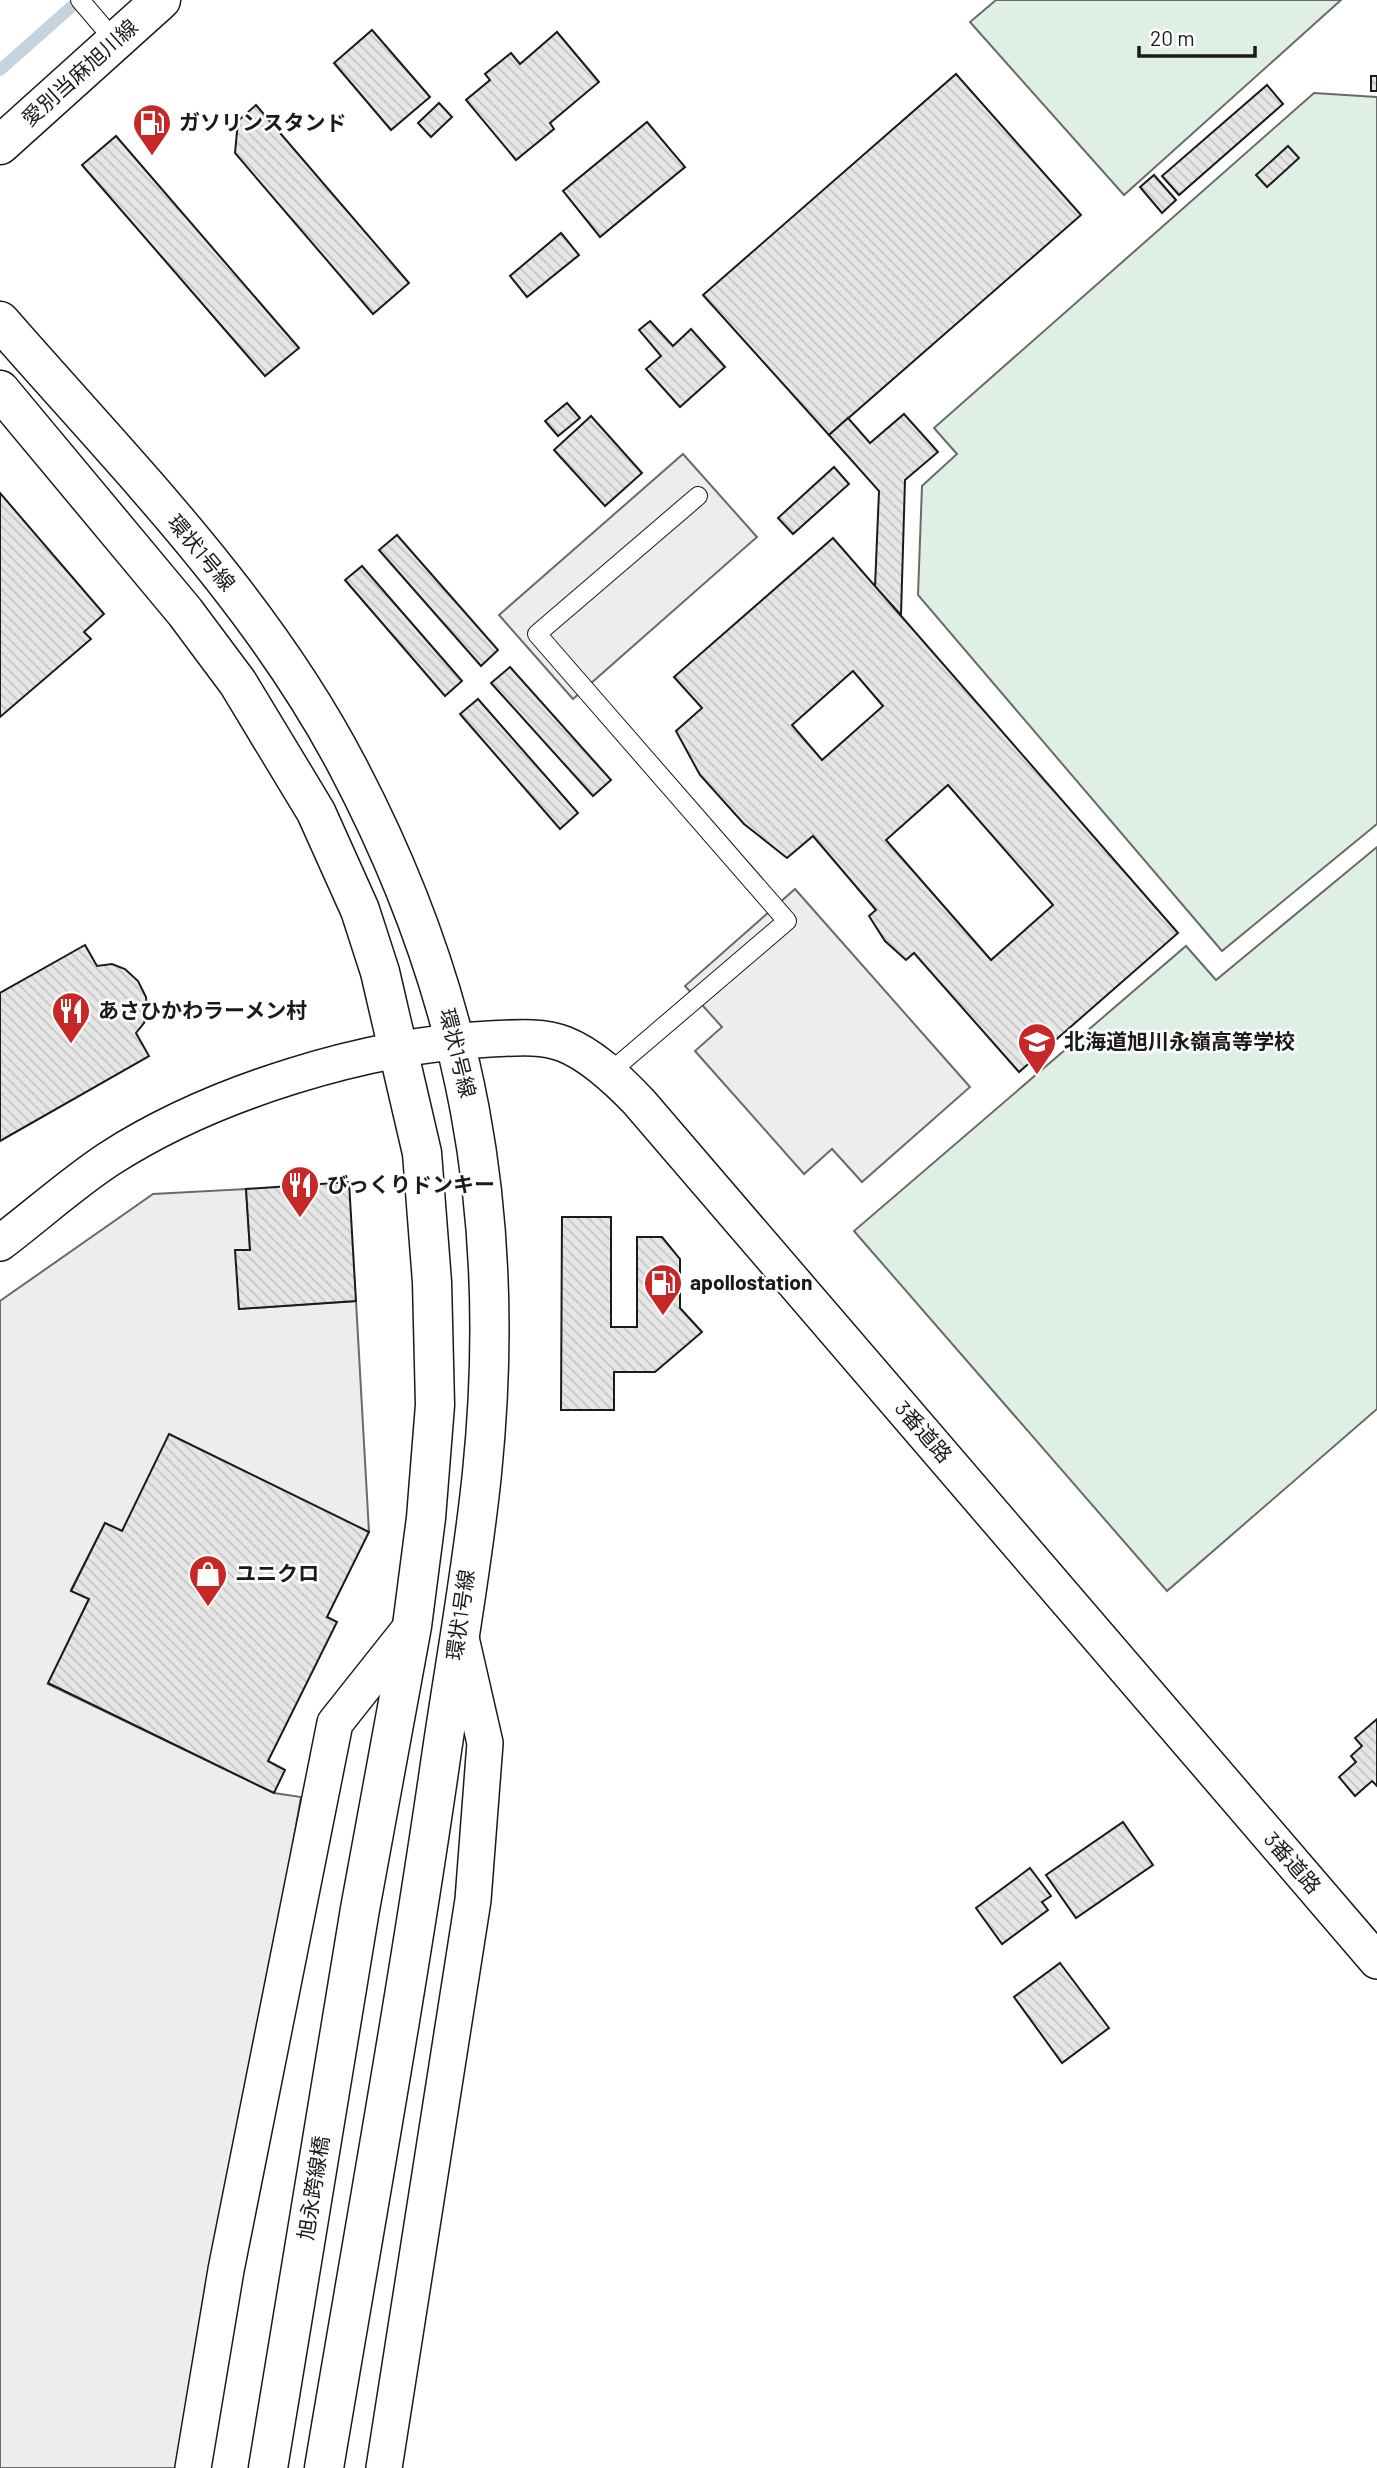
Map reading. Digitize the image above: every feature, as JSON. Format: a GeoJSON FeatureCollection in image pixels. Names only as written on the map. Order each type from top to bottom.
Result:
{"type":"FeatureCollection","features":[{"type":"Feature","properties":{"kind":"main road","name":"愛別当麻旭川線"},"geometry":{"type":"LineString","coordinates":[[0,145],[95,18],[161,0]]}},
{"type":"Feature","properties":{"kind":"main road","name":"環状1号線"},"geometry":{"type":"LineString","coordinates":[[0,321],[202,553],[255,619],[311,701],[346,763],[396,866],[431,959],[457,1041],[477,1140],[485,1207],[490,1340],[482,1476],[417,1919],[324,2468]]}},
{"type":"Feature","properties":{"kind":"main road"},"geometry":{"type":"LineString","coordinates":[[0,390],[185,612],[239,683],[316,812],[360,909],[380,972],[400,1052],[422,1153],[427,1201],[435,1405],[412,1626]]}},
{"type":"Feature","properties":{"kind":"main road","name":"旭永跨線橋"},"geometry":{"type":"LineString","coordinates":[[268,2468],[360,1909],[412,1626]]}},
{"type":"Feature","properties":{"kind":"street","name":"3番道路"},"geometry":{"type":"LineString","coordinates":[[0,1243],[108,1160],[169,1125],[246,1093],[328,1066],[457,1041],[548,1040],[586,1056],[639,1101],[1377,1961]]}},
{"type":"Feature","properties":{"kind":"street"},"geometry":{"type":"LineString","coordinates":[[192,2468],[229,2257],[335,1723],[412,1626]]}},
{"type":"Feature","properties":{"kind":"street"},"geometry":{"type":"LineString","coordinates":[[384,2468],[473,1900],[485,1743],[459,1629]]}},
{"type":"Feature","properties":{"kind":"lane"},"geometry":{"type":"LineString","coordinates":[[609,1073],[787,921],[537,634],[698,496]]}},
{"type":"Feature","properties":{"kind":"green space"},"geometry":{"type":"Polygon","coordinates":[[[996,0],[1341,0],[1124,195],[970,22],[996,0]]]}},
{"type":"Feature","properties":{"kind":"green space"},"geometry":{"type":"Polygon","coordinates":[[[1314,93],[1377,97],[1377,824],[1222,951],[918,595],[922,486],[957,454],[934,428],[1314,93]]]}},
{"type":"Feature","properties":{"kind":"green space"},"geometry":{"type":"Polygon","coordinates":[[[1377,847],[1377,1409],[1167,1591],[854,1231],[1186,946],[1216,980],[1377,847]]]}},
{"type":"Feature","properties":{"kind":"shaded area"},"geometry":{"type":"Polygon","coordinates":[[[683,454],[757,537],[573,699],[499,615],[683,454]]]}},
{"type":"Feature","properties":{"kind":"shaded area"},"geometry":{"type":"Polygon","coordinates":[[[795,889],[970,1087],[862,1182],[832,1149],[804,1174],[695,1051],[722,1027],[685,986],[795,889]]]}},
{"type":"Feature","properties":{"kind":"shaded area"},"geometry":{"type":"Polygon","coordinates":[[[246,1189],[250,1250],[236,1250],[239,1309],[356,1301],[369,1532],[122,1531],[105,1523],[71,1590],[89,1599],[48,1684],[274,1793],[301,1797],[185,2468],[0,2468],[0,1301],[153,1194],[246,1189]]]}},
{"type":"Feature","properties":{"kind":"building"},"geometry":{"type":"Polygon","coordinates":[[[372,30],[430,97],[391,130],[334,63],[372,30]]]}},
{"type":"Feature","properties":{"kind":"building"},"geometry":{"type":"Polygon","coordinates":[[[557,32],[599,82],[550,123],[554,129],[516,160],[466,100],[490,80],[485,74],[511,53],[520,64],[557,32]]]}},
{"type":"Feature","properties":{"kind":"building"},"geometry":{"type":"Polygon","coordinates":[[[956,74],[1081,215],[829,435],[703,295],[956,74]]]}},
{"type":"Feature","properties":{"kind":"building"},"geometry":{"type":"Polygon","coordinates":[[[1371,76],[1377,76],[1377,91],[1371,91],[1371,76]]]}},
{"type":"Feature","properties":{"kind":"building"},"geometry":{"type":"Polygon","coordinates":[[[1267,85],[1283,104],[1179,195],[1162,176],[1267,85]]]}},
{"type":"Feature","properties":{"kind":"building"},"geometry":{"type":"Polygon","coordinates":[[[439,103],[452,117],[431,137],[418,123],[439,103]]]}},
{"type":"Feature","properties":{"kind":"building"},"geometry":{"type":"Polygon","coordinates":[[[256,105],[409,283],[373,314],[235,153],[238,121],[256,105]]]}},
{"type":"Feature","properties":{"kind":"building"},"geometry":{"type":"Polygon","coordinates":[[[647,122],[685,167],[600,237],[563,191],[647,122]]]}},
{"type":"Feature","properties":{"kind":"building"},"geometry":{"type":"Polygon","coordinates":[[[116,136],[299,348],[265,376],[82,165],[116,136]]]}},
{"type":"Feature","properties":{"kind":"building"},"geometry":{"type":"Polygon","coordinates":[[[1288,146],[1299,158],[1267,187],[1256,175],[1288,146]]]}},
{"type":"Feature","properties":{"kind":"building"},"geometry":{"type":"Polygon","coordinates":[[[1154,175],[1176,200],[1162,213],[1140,187],[1154,175]]]}},
{"type":"Feature","properties":{"kind":"building"},"geometry":{"type":"Polygon","coordinates":[[[561,233],[579,255],[527,297],[510,276],[561,233]]]}},
{"type":"Feature","properties":{"kind":"building"},"geometry":{"type":"Polygon","coordinates":[[[650,321],[673,346],[691,329],[725,367],[680,407],[646,369],[661,356],[639,330],[650,321]]]}},
{"type":"Feature","properties":{"kind":"building"},"geometry":{"type":"Polygon","coordinates":[[[567,403],[580,418],[558,436],[545,421],[567,403]]]}},
{"type":"Feature","properties":{"kind":"building"},"geometry":{"type":"Polygon","coordinates":[[[904,414],[938,452],[905,480],[901,615],[875,587],[879,491],[829,435],[848,418],[870,443],[904,414]]]}},
{"type":"Feature","properties":{"kind":"building"},"geometry":{"type":"Polygon","coordinates":[[[591,416],[642,473],[605,506],[554,450],[591,416]]]}},
{"type":"Feature","properties":{"kind":"building"},"geometry":{"type":"Polygon","coordinates":[[[834,467],[849,484],[793,534],[778,518],[834,467]]]}},
{"type":"Feature","properties":{"kind":"building"},"geometry":{"type":"Polygon","coordinates":[[[0,493],[104,614],[84,632],[91,639],[0,717],[0,493]]]}},
{"type":"Feature","properties":{"kind":"building"},"geometry":{"type":"Polygon","coordinates":[[[397,535],[498,650],[481,666],[379,550],[397,535]]]}},
{"type":"Feature","properties":{"kind":"building"},"geometry":{"type":"Polygon","coordinates":[[[833,538],[1178,933],[1019,1072],[914,953],[906,960],[885,941],[869,916],[876,910],[813,836],[787,858],[744,824],[700,775],[676,731],[702,708],[674,677],[833,538]],[[853,671],[792,725],[822,760],[883,706],[853,671]],[[948,785],[886,840],[991,960],[1053,905],[948,785]]]}},
{"type":"Feature","properties":{"kind":"building"},"geometry":{"type":"Polygon","coordinates":[[[362,566],[462,681],[445,696],[345,580],[362,566]]]}},
{"type":"Feature","properties":{"kind":"building"},"geometry":{"type":"Polygon","coordinates":[[[510,667],[611,780],[593,796],[491,683],[510,667]]]}},
{"type":"Feature","properties":{"kind":"building"},"geometry":{"type":"Polygon","coordinates":[[[478,699],[578,813],[560,829],[460,714],[478,699]]]}},
{"type":"Feature","properties":{"kind":"building","name":"あさひかわラーメン村"},"geometry":{"type":"Polygon","coordinates":[[[85,945],[97,966],[112,964],[125,969],[138,981],[146,997],[147,1010],[144,1023],[136,1033],[149,1056],[0,1141],[0,993],[85,945]]]}},
{"type":"Feature","properties":{"kind":"building","name":"びっくりドンキー"},"geometry":{"type":"Polygon","coordinates":[[[349,1182],[356,1301],[239,1309],[235,1250],[250,1250],[246,1189],[349,1182]]]}},
{"type":"Feature","properties":{"kind":"building","name":"apollostation"},"geometry":{"type":"Polygon","coordinates":[[[562,1217],[611,1217],[611,1327],[637,1327],[637,1237],[662,1237],[680,1259],[680,1308],[702,1332],[655,1372],[614,1372],[614,1410],[561,1410],[562,1217]]]}},
{"type":"Feature","properties":{"kind":"building","name":"ユニクロ"},"geometry":{"type":"Polygon","coordinates":[[[169,1434],[369,1532],[327,1617],[337,1622],[268,1761],[285,1770],[274,1793],[48,1683],[89,1599],[71,1591],[105,1523],[122,1531],[169,1434]]]}},
{"type":"Feature","properties":{"kind":"building"},"geometry":{"type":"Polygon","coordinates":[[[1377,1719],[1377,1786],[1372,1781],[1355,1796],[1339,1777],[1356,1762],[1351,1756],[1362,1746],[1355,1738],[1377,1719]]]}},
{"type":"Feature","properties":{"kind":"building"},"geometry":{"type":"Polygon","coordinates":[[[1123,1822],[1153,1865],[1076,1918],[1046,1875],[1123,1822]]]}},
{"type":"Feature","properties":{"kind":"building"},"geometry":{"type":"Polygon","coordinates":[[[1030,1868],[1051,1896],[1042,1902],[1048,1910],[1002,1944],[976,1908],[1030,1868]]]}},
{"type":"Feature","properties":{"kind":"building"},"geometry":{"type":"Polygon","coordinates":[[[1060,1963],[1109,2028],[1062,2063],[1014,1997],[1060,1963]]]}},
{"type":"Feature","properties":{"kind":"waterway"},"geometry":{"type":"LineString","coordinates":[[0,70],[79,0]]}},
{"type":"Feature","properties":{"kind":"place","name":"ガソリンスタンド"},"geometry":{"type":"Point","coordinates":[152,157]}},
{"type":"Feature","properties":{"kind":"place","name":"あさひかわラーメン村"},"geometry":{"type":"Point","coordinates":[71,1045]}},
{"type":"Feature","properties":{"kind":"place","name":"北海道旭川永嶺高等学校"},"geometry":{"type":"Point","coordinates":[1037,1076]}},
{"type":"Feature","properties":{"kind":"place","name":"びっくりドンキー"},"geometry":{"type":"Point","coordinates":[300,1219]}},
{"type":"Feature","properties":{"kind":"place","name":"apollostation"},"geometry":{"type":"Point","coordinates":[663,1317]}},
{"type":"Feature","properties":{"kind":"place","name":"ユニクロ"},"geometry":{"type":"Point","coordinates":[208,1608]}}]}
